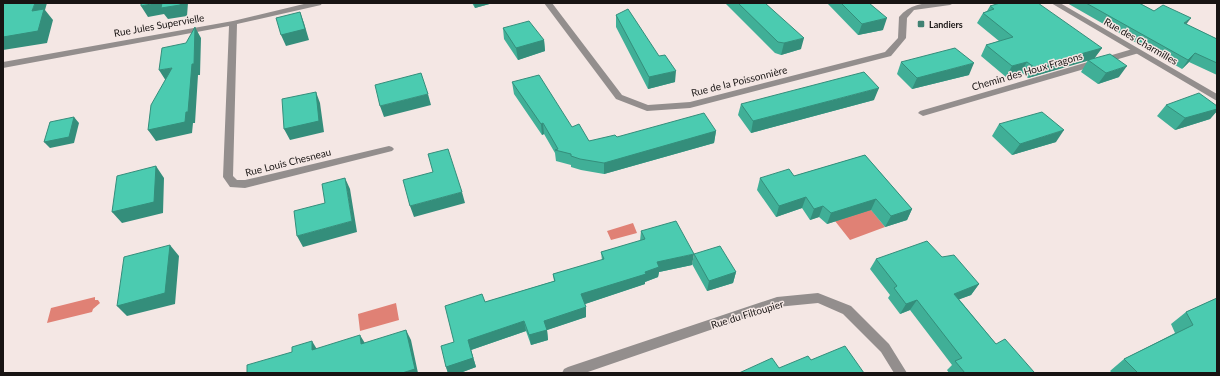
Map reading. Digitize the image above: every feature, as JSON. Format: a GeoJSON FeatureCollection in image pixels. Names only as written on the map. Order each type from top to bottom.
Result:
{"type":"FeatureCollection","features":[{"type":"Feature","properties":{"kind":"street","name":"Rue Jules Supervielle"},"geometry":{"type":"LineString","coordinates":[[3,65],[233,23],[318,3]]}},
{"type":"Feature","properties":{"kind":"street","name":"Rue de la Poissonnière"},"geometry":{"type":"LineString","coordinates":[[548,3],[619,97],[647,108],[690,105],[888,54],[902,38],[903,17],[912,8],[950,3]]}},
{"type":"Feature","properties":{"kind":"street","name":"Rue des Charmilles"},"geometry":{"type":"LineString","coordinates":[[1055,3],[1217,98]]}},
{"type":"Feature","properties":{"kind":"street","name":"Rue Louis Chesneau"},"geometry":{"type":"LineString","coordinates":[[233,23],[228,177],[234,184],[245,184],[389,149]]}},
{"type":"Feature","properties":{"kind":"street","name":"Chemin des Houx Fragons"},"geometry":{"type":"LineString","coordinates":[[923,113],[1136,51]]}},
{"type":"Feature","properties":{"kind":"street","name":"Rue du Filtoupier"},"geometry":{"type":"LineString","coordinates":[[568,373],[777,302],[818,298],[847,310],[885,348],[901,373]]}},
{"type":"Feature","properties":{"kind":"shaded area"},"geometry":{"type":"Polygon","coordinates":[[[864,201],[885,227],[850,240],[835,221],[864,201]]]}},
{"type":"Feature","properties":{"kind":"shaded area"},"geometry":{"type":"Polygon","coordinates":[[[633,223],[637,233],[611,240],[607,231],[633,223]]]}},
{"type":"Feature","properties":{"kind":"shaded area"},"geometry":{"type":"Polygon","coordinates":[[[95,297],[95,300],[98,300],[100,303],[93,309],[92,312],[47,323],[51,308],[95,297]]]}},
{"type":"Feature","properties":{"kind":"shaded area"},"geometry":{"type":"Polygon","coordinates":[[[396,303],[399,320],[360,331],[358,314],[396,303]]]}},
{"type":"Feature","properties":{"kind":"building"},"geometry":{"type":"Polygon","coordinates":[[[3,3],[35,3],[32,11],[44,9],[38,31],[3,37],[3,3]]]}},
{"type":"Feature","properties":{"kind":"building"},"geometry":{"type":"Polygon","coordinates":[[[141,3],[156,3],[141,6],[141,3]]]}},
{"type":"Feature","properties":{"kind":"building"},"geometry":{"type":"Polygon","coordinates":[[[162,3],[181,3],[180,5],[161,8],[162,3]]]}},
{"type":"Feature","properties":{"kind":"building"},"geometry":{"type":"Polygon","coordinates":[[[738,3],[765,3],[804,38],[784,43],[778,42],[738,3]]]}},
{"type":"Feature","properties":{"kind":"building"},"geometry":{"type":"Polygon","coordinates":[[[841,3],[869,3],[887,18],[862,24],[841,3]]]}},
{"type":"Feature","properties":{"kind":"building"},"geometry":{"type":"Polygon","coordinates":[[[1000,3],[1038,3],[1102,48],[1034,67],[1027,62],[1012,66],[986,45],[1013,37],[983,13],[994,9],[990,6],[1000,3]]]}},
{"type":"Feature","properties":{"kind":"building"},"geometry":{"type":"Polygon","coordinates":[[[1086,3],[1139,3],[1154,11],[1163,5],[1191,18],[1184,23],[1217,39],[1217,63],[1195,53],[1188,60],[1086,3]]]}},
{"type":"Feature","properties":{"kind":"building"},"geometry":{"type":"Polygon","coordinates":[[[628,9],[659,56],[665,55],[676,71],[649,77],[616,15],[628,9]]]}},
{"type":"Feature","properties":{"kind":"building"},"geometry":{"type":"Polygon","coordinates":[[[300,12],[305,29],[281,35],[276,18],[300,12]]]}},
{"type":"Feature","properties":{"kind":"building"},"geometry":{"type":"Polygon","coordinates":[[[529,21],[544,40],[516,48],[503,28],[529,21]]]}},
{"type":"Feature","properties":{"kind":"building"},"geometry":{"type":"Polygon","coordinates":[[[195,27],[194,64],[192,64],[188,112],[186,112],[185,122],[148,130],[151,105],[172,68],[159,70],[162,48],[186,43],[195,27]]]}},
{"type":"Feature","properties":{"kind":"building"},"geometry":{"type":"Polygon","coordinates":[[[955,48],[974,63],[917,78],[901,62],[955,48]]]}},
{"type":"Feature","properties":{"kind":"building"},"geometry":{"type":"Polygon","coordinates":[[[1110,54],[1127,66],[1106,73],[1088,60],[1110,54]]]}},
{"type":"Feature","properties":{"kind":"building"},"geometry":{"type":"Polygon","coordinates":[[[864,72],[879,88],[753,121],[741,104],[864,72]]]}},
{"type":"Feature","properties":{"kind":"building"},"geometry":{"type":"Polygon","coordinates":[[[421,73],[428,94],[380,106],[375,85],[421,73]]]}},
{"type":"Feature","properties":{"kind":"building"},"geometry":{"type":"Polygon","coordinates":[[[539,75],[572,127],[579,124],[589,141],[615,135],[617,137],[704,113],[716,131],[604,163],[580,159],[571,156],[571,154],[555,150],[558,149],[543,123],[541,124],[512,82],[539,75]]]}},
{"type":"Feature","properties":{"kind":"building"},"geometry":{"type":"Polygon","coordinates":[[[316,92],[319,121],[284,129],[282,99],[316,92]]]}},
{"type":"Feature","properties":{"kind":"building"},"geometry":{"type":"Polygon","coordinates":[[[1199,93],[1217,106],[1217,109],[1185,118],[1166,105],[1199,93]]]}},
{"type":"Feature","properties":{"kind":"building"},"geometry":{"type":"Polygon","coordinates":[[[1042,112],[1064,130],[1020,144],[999,124],[1042,112]]]}},
{"type":"Feature","properties":{"kind":"building"},"geometry":{"type":"Polygon","coordinates":[[[74,117],[69,137],[44,142],[50,122],[74,117]]]}},
{"type":"Feature","properties":{"kind":"building"},"geometry":{"type":"Polygon","coordinates":[[[448,149],[462,192],[410,206],[403,180],[433,172],[428,154],[448,149]]]}},
{"type":"Feature","properties":{"kind":"building"},"geometry":{"type":"Polygon","coordinates":[[[865,155],[912,209],[891,216],[876,199],[831,213],[823,206],[814,209],[806,197],[779,206],[760,178],[789,169],[794,176],[865,155]]]}},
{"type":"Feature","properties":{"kind":"building"},"geometry":{"type":"Polygon","coordinates":[[[156,166],[154,202],[112,212],[117,176],[156,166]]]}},
{"type":"Feature","properties":{"kind":"building"},"geometry":{"type":"Polygon","coordinates":[[[345,178],[352,221],[297,236],[294,211],[325,203],[322,184],[345,178]]]}},
{"type":"Feature","properties":{"kind":"building"},"geometry":{"type":"Polygon","coordinates":[[[676,221],[694,254],[657,262],[659,267],[645,272],[646,274],[581,294],[586,307],[544,321],[547,330],[529,335],[524,321],[468,340],[473,358],[446,367],[441,346],[454,342],[445,306],[482,294],[485,302],[555,281],[553,274],[604,259],[601,252],[645,239],[641,231],[676,221]]]}},
{"type":"Feature","properties":{"kind":"building"},"geometry":{"type":"Polygon","coordinates":[[[927,241],[942,257],[954,255],[979,284],[954,294],[996,344],[1005,339],[1034,372],[1033,373],[965,373],[955,361],[962,358],[917,300],[906,304],[894,288],[897,286],[876,259],[927,241]]]}},
{"type":"Feature","properties":{"kind":"building"},"geometry":{"type":"Polygon","coordinates":[[[170,245],[165,293],[117,306],[124,257],[170,245]]]}},
{"type":"Feature","properties":{"kind":"building"},"geometry":{"type":"Polygon","coordinates":[[[720,246],[736,272],[709,281],[694,254],[720,246]]]}},
{"type":"Feature","properties":{"kind":"building"},"geometry":{"type":"Polygon","coordinates":[[[1217,298],[1217,373],[1137,373],[1124,359],[1193,325],[1186,312],[1217,298]]]}},
{"type":"Feature","properties":{"kind":"building"},"geometry":{"type":"Polygon","coordinates":[[[406,330],[415,369],[402,373],[247,373],[247,365],[292,352],[292,347],[312,341],[312,350],[360,335],[361,344],[406,330]]]}},
{"type":"Feature","properties":{"kind":"building"},"geometry":{"type":"Polygon","coordinates":[[[845,346],[864,373],[739,373],[772,358],[779,368],[808,356],[811,360],[845,346]]]}},
{"type":"Feature","properties":{"kind":"place","name":"Landiers"},"geometry":{"type":"Point","coordinates":[921,24]}}]}
